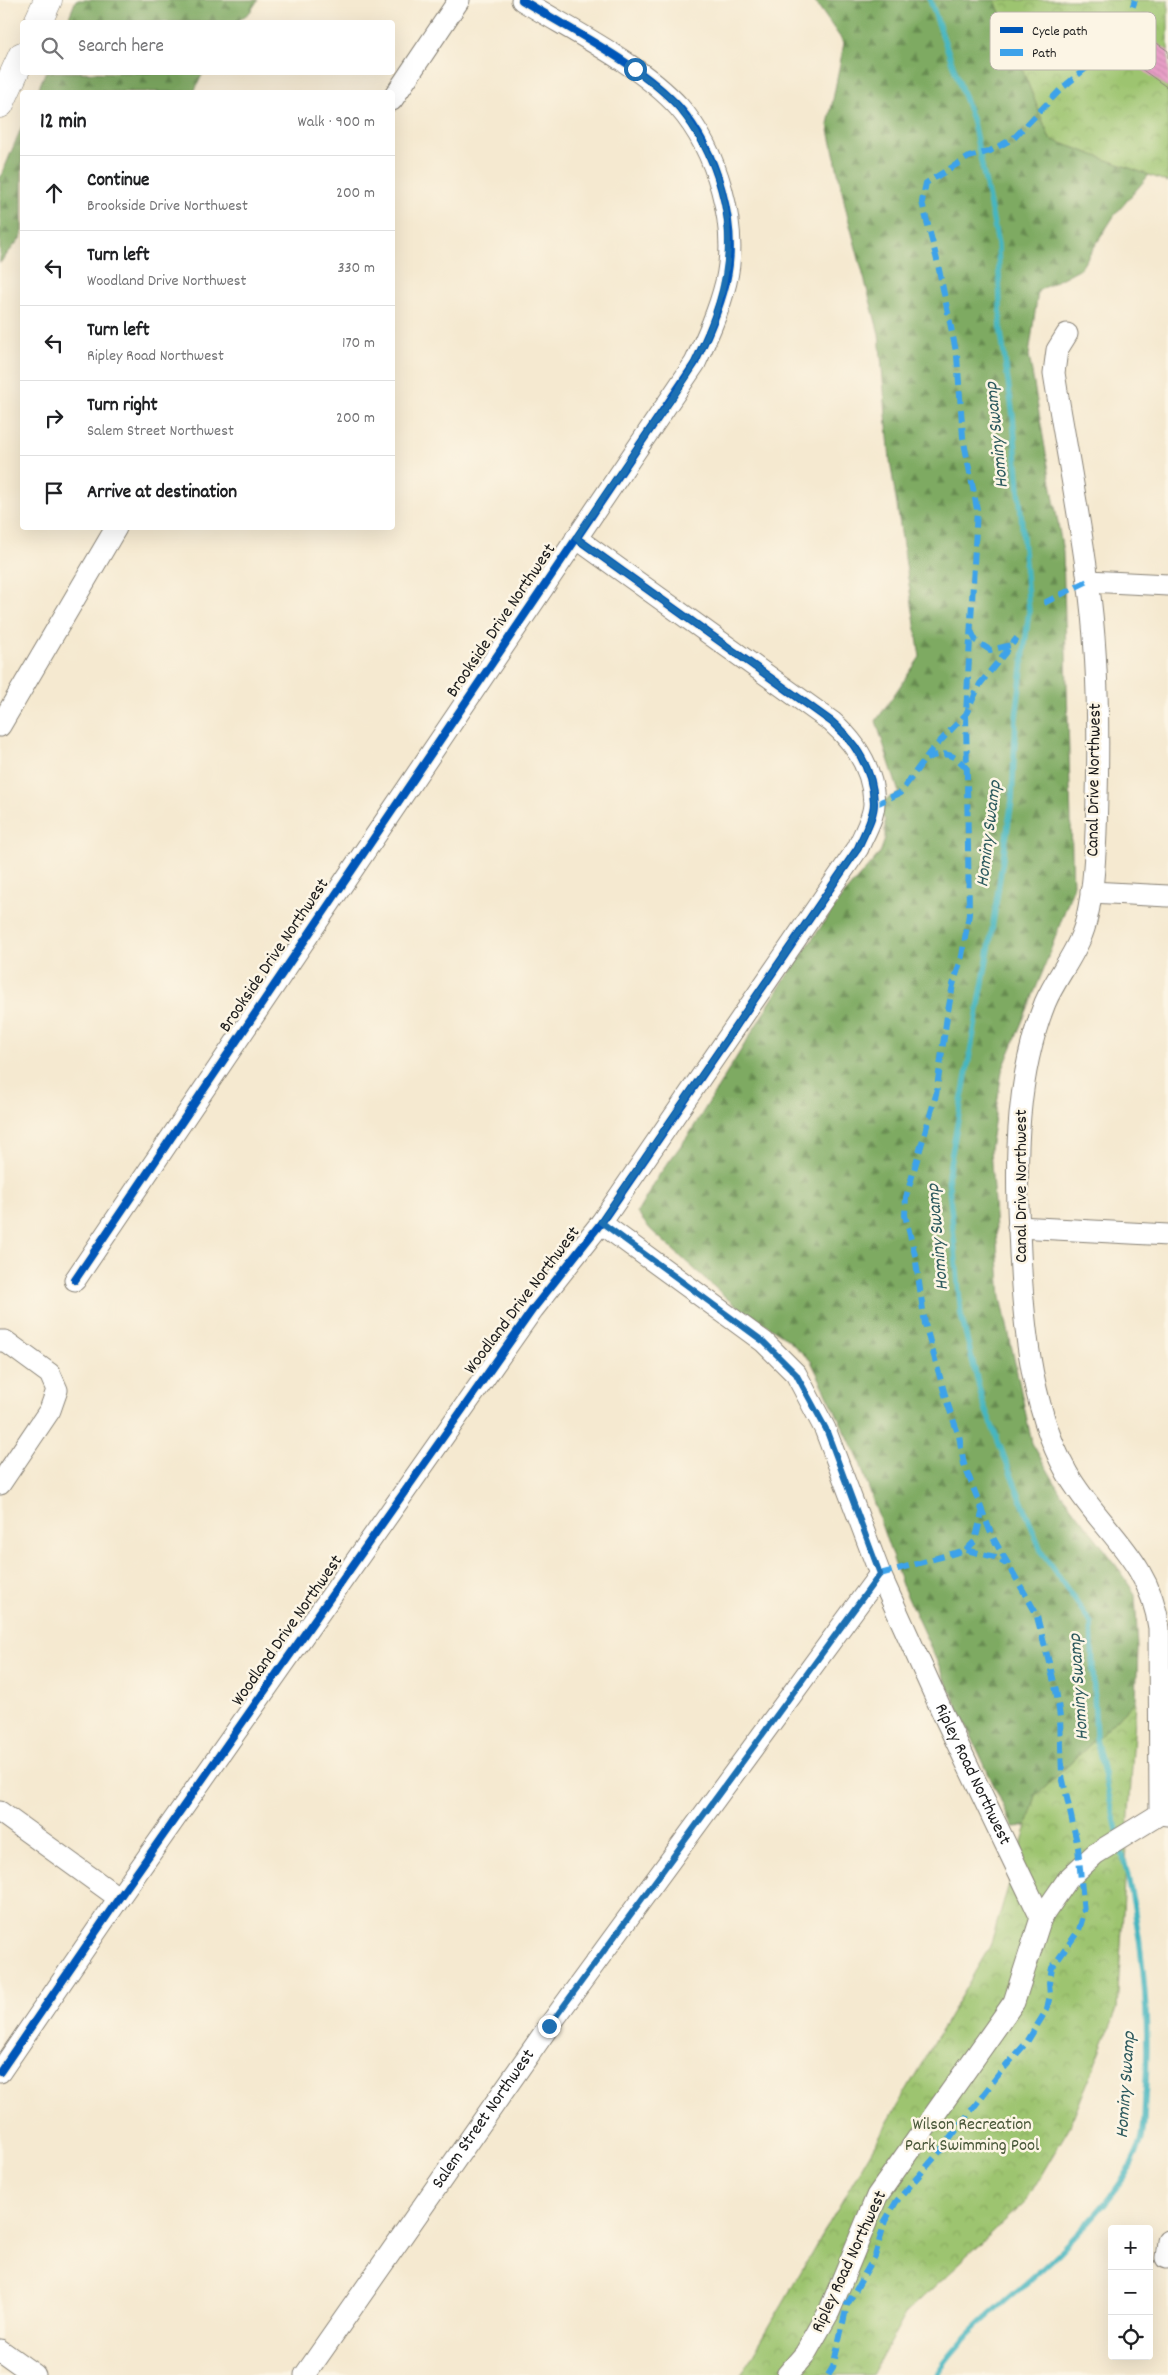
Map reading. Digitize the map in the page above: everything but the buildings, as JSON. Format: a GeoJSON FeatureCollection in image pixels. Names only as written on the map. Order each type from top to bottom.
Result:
{"type":"FeatureCollection","features":[{"type":"Feature","properties":{"kind":"main road"},"geometry":{"type":"LineString","coordinates":[[39,20],[48,0]]}},
{"type":"Feature","properties":{"kind":"main road"},"geometry":{"type":"LineString","coordinates":[[0,104],[20,60]]}},
{"type":"Feature","properties":{"kind":"street"},"geometry":{"type":"LineString","coordinates":[[395,96],[459,0]]}},
{"type":"Feature","properties":{"kind":"street","name":"Brookside Drive Northwest"},"geometry":{"type":"LineString","coordinates":[[75,1280],[695,364],[715,320],[726,280],[730,240],[724,198],[715,168],[703,144],[680,108],[635,69],[522,0]]}},
{"type":"Feature","properties":{"kind":"street","name":"Canal Drive Northwest"},"geometry":{"type":"LineString","coordinates":[[1067,334],[1057,350],[1054,373],[1088,581],[1096,661],[1098,750],[1096,842],[1091,892],[1083,933],[1045,1003],[1028,1062],[1018,1127],[1018,1227],[1030,1348],[1041,1412],[1052,1444],[1084,1499],[1113,1532],[1140,1570],[1151,1589],[1157,1608],[1160,1628],[1164,1814]]}},
{"type":"Feature","properties":{"kind":"street"},"geometry":{"type":"LineString","coordinates":[[0,726],[114,530]]}},
{"type":"Feature","properties":{"kind":"street","name":"Woodland Drive Northwest"},"geometry":{"type":"LineString","coordinates":[[0,2072],[118,1898],[533,1309],[601,1222],[858,848],[874,804],[868,770],[862,755],[848,736],[832,722],[576,538]]}},
{"type":"Feature","properties":{"kind":"street"},"geometry":{"type":"LineString","coordinates":[[1088,581],[1168,585]]}},
{"type":"Feature","properties":{"kind":"street"},"geometry":{"type":"LineString","coordinates":[[1091,892],[1168,896]]}},
{"type":"Feature","properties":{"kind":"street","name":"Ripley Road Northwest"},"geometry":{"type":"LineString","coordinates":[[601,1222],[764,1342],[796,1374],[826,1429],[880,1574],[945,1718],[1041,1918],[1014,2002],[877,2196],[829,2312],[805,2354],[787,2375]]}},
{"type":"Feature","properties":{"kind":"street"},"geometry":{"type":"LineString","coordinates":[[1018,1227],[1168,1235]]}},
{"type":"Feature","properties":{"kind":"street"},"geometry":{"type":"LineString","coordinates":[[0,1341],[5,1341],[50,1374],[57,1390],[50,1410],[0,1484]]}},
{"type":"Feature","properties":{"kind":"street","name":"Salem Street Northwest"},"geometry":{"type":"LineString","coordinates":[[305,2375],[549,2026],[880,1574]]}},
{"type":"Feature","properties":{"kind":"street"},"geometry":{"type":"LineString","coordinates":[[0,1812],[118,1898]]}},
{"type":"Feature","properties":{"kind":"street"},"geometry":{"type":"LineString","coordinates":[[1041,1918],[1068,1878],[1099,1850],[1164,1814]]}},
{"type":"Feature","properties":{"kind":"street"},"geometry":{"type":"LineString","coordinates":[[0,2350],[35,2375]]}},
{"type":"Feature","properties":{"kind":"green space"},"geometry":{"type":"Polygon","coordinates":[[[76,0],[258,0],[250,12],[240,20],[68,20],[76,0]]]}},
{"type":"Feature","properties":{"kind":"green space"},"geometry":{"type":"Polygon","coordinates":[[[814,0],[995,0],[1000,12],[990,12],[990,70],[1023,70],[1050,139],[1149,175],[1114,216],[1081,268],[1038,291],[1029,355],[1063,552],[1073,888],[1043,971],[1002,1071],[990,1149],[1001,1297],[1032,1443],[1061,1493],[1112,1559],[1135,1594],[1138,1649],[1136,1701],[1036,1796],[1027,1826],[1013,1827],[902,1585],[859,1460],[811,1361],[782,1335],[731,1302],[651,1230],[637,1213],[659,1175],[690,1133],[784,980],[841,898],[880,853],[885,839],[885,820],[874,805],[899,793],[876,721],[920,657],[890,460],[879,334],[847,214],[828,125],[844,43],[814,0]]]}},
{"type":"Feature","properties":{"kind":"green space"},"geometry":{"type":"Polygon","coordinates":[[[995,0],[1168,0],[1168,182],[1050,139],[1023,70],[1156,70],[1156,12],[1000,12],[995,0]]]}},
{"type":"Feature","properties":{"kind":"green space"},"geometry":{"type":"Polygon","coordinates":[[[44,75],[202,75],[195,90],[38,90],[44,75]]]}},
{"type":"Feature","properties":{"kind":"green space"},"geometry":{"type":"Polygon","coordinates":[[[20,131],[20,238],[0,263],[0,179],[20,131]]]}},
{"type":"Feature","properties":{"kind":"green space","name":"Wilson Recreation Park Swimming Pool"},"geometry":{"type":"Polygon","coordinates":[[[1136,1701],[1117,2010],[1070,2126],[1026,2201],[906,2313],[872,2375],[741,2375],[990,1946],[1036,1796],[1136,1701]]]}},
{"type":"Feature","properties":{"kind":"waterway","name":"Hominy Swamp"},"geometry":{"type":"LineString","coordinates":[[930,0],[973,122],[998,244],[1001,333],[1013,416],[1029,611],[1016,718],[1012,800],[989,949],[948,1175],[961,1315],[983,1403],[1042,1553],[1091,1623],[1096,1738],[1118,1835]]}},
{"type":"Feature","properties":{"kind":"waterway","name":"Hominy Swamp"},"geometry":{"type":"LineString","coordinates":[[936,2375],[963,2340],[1062,2250],[1097,2213],[1128,2171],[1141,2141],[1144,2125],[1147,2067],[1146,2003],[1134,1907],[1120,1844]]}},
{"type":"Feature","properties":{"kind":"marked path"},"geometry":{"type":"LineString","coordinates":[[1131,12],[1135,0]]}},
{"type":"Feature","properties":{"kind":"marked path"},"geometry":{"type":"LineString","coordinates":[[828,2375],[833,2367],[847,2305],[875,2256],[885,2221],[896,2202],[942,2149],[999,2074],[1027,2042],[1047,2009],[1052,1968],[1079,1930],[1084,1913],[1078,1847],[1062,1776],[1060,1717],[1056,1690],[1045,1647],[1036,1613],[992,1536],[964,1464],[959,1436],[947,1402],[925,1324],[915,1255],[905,1215],[906,1197],[936,1095],[947,1016],[953,985],[962,956],[969,914],[966,714],[977,509],[963,437],[957,356],[937,260],[922,202],[926,183],[969,157],[990,151],[1014,138],[1061,89],[1084,70]]}},
{"type":"Feature","properties":{"kind":"marked path"},"geometry":{"type":"LineString","coordinates":[[1044,603],[1088,581]]}},
{"type":"Feature","properties":{"kind":"marked path"},"geometry":{"type":"LineString","coordinates":[[971,631],[976,641],[990,650],[1011,645]]}},
{"type":"Feature","properties":{"kind":"marked path"},"geometry":{"type":"LineString","coordinates":[[874,805],[900,793],[930,752],[966,714],[980,684],[1017,638]]}},
{"type":"Feature","properties":{"kind":"marked path"},"geometry":{"type":"LineString","coordinates":[[926,759],[932,756],[949,755],[958,760],[967,769]]}},
{"type":"Feature","properties":{"kind":"marked path"},"geometry":{"type":"LineString","coordinates":[[966,1550],[975,1541],[982,1513]]}},
{"type":"Feature","properties":{"kind":"marked path"},"geometry":{"type":"LineString","coordinates":[[880,1574],[966,1550],[995,1557],[1006,1564]]}},
{"type":"Feature","properties":{"kind":"cycle path"},"geometry":{"type":"LineString","coordinates":[[75,1280],[695,363],[720,303],[726,282],[729,260],[727,213],[714,167],[692,125],[679,107],[645,76],[605,49],[522,0]]}},
{"type":"Feature","properties":{"kind":"cycle path"},"geometry":{"type":"LineString","coordinates":[[0,2072],[119,1898],[533,1309],[601,1223],[858,848],[870,820],[874,803],[867,768],[856,748],[841,730],[576,538]]}},
{"type":"Feature","properties":{"kind":"route"},"geometry":{"type":"LineString","coordinates":[[549,2026],[880,1574],[826,1429],[796,1374],[764,1342],[601,1222],[858,848],[874,804],[868,770],[862,755],[848,736],[832,722],[576,538],[695,364],[715,320],[726,280],[730,240],[724,198],[715,168],[703,144],[680,108],[635,69]]}}]}
